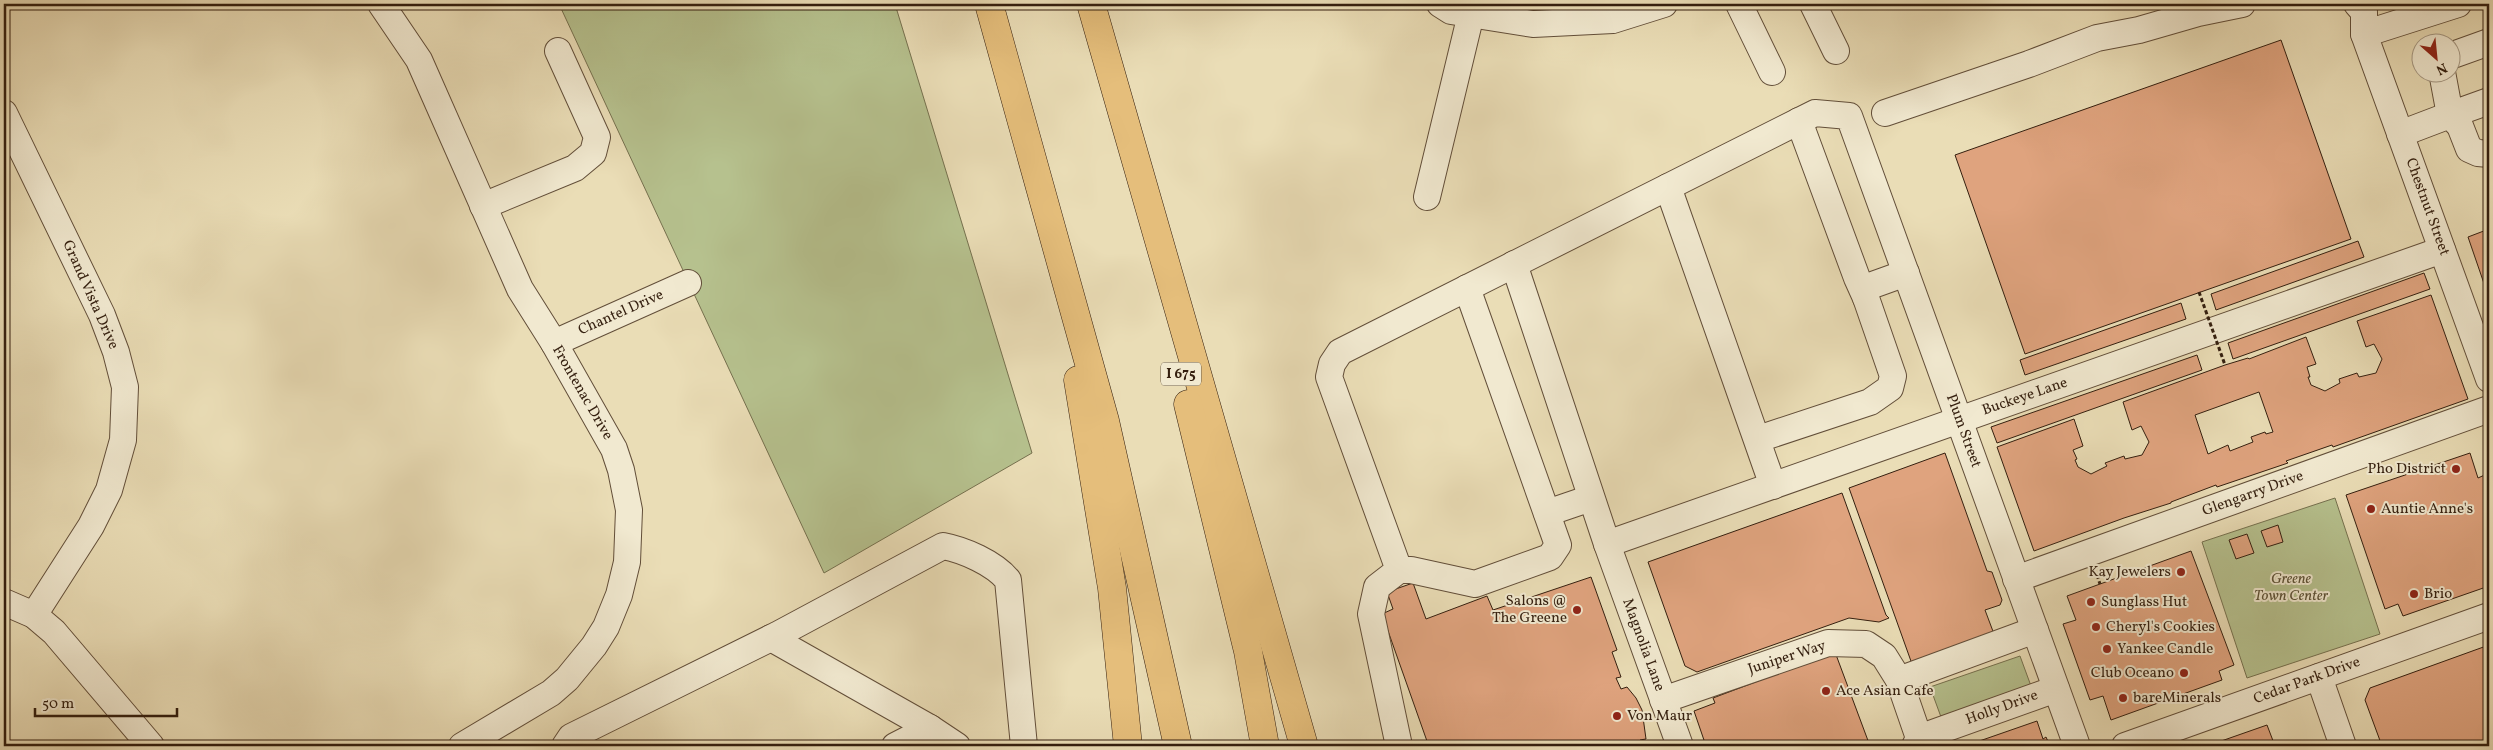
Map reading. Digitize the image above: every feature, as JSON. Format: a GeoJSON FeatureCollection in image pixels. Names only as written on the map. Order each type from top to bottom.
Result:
{"type":"FeatureCollection","features":[{"type":"Feature","properties":{"kind":"highway"},"geometry":{"type":"LineString","coordinates":[[989,4],[1106,421],[1178,746]]}},
{"type":"Feature","properties":{"kind":"highway"},"geometry":{"type":"LineString","coordinates":[[1091,4],[1304,746]]}},
{"type":"Feature","properties":{"kind":"highway","name":"I 675"},"geometry":{"type":"LineString","coordinates":[[1091,4],[1248,651],[1265,746]]}},
{"type":"Feature","properties":{"kind":"highway"},"geometry":{"type":"LineString","coordinates":[[1044,199],[1084,414],[1112,588],[1128,746]]}},
{"type":"Feature","properties":{"kind":"street","name":"Frontenac Drive"},"geometry":{"type":"LineString","coordinates":[[381,4],[419,60],[520,289],[554,343],[614,449],[621,470],[629,510],[627,562],[613,611],[598,640],[582,663],[562,684],[533,705],[462,746]]}},
{"type":"Feature","properties":{"kind":"street"},"geometry":{"type":"LineString","coordinates":[[1440,4],[1451,10],[1534,24],[1613,20],[1664,4]]}},
{"type":"Feature","properties":{"kind":"street"},"geometry":{"type":"LineString","coordinates":[[1739,4],[1772,72]]}},
{"type":"Feature","properties":{"kind":"street"},"geometry":{"type":"LineString","coordinates":[[1813,4],[1836,51]]}},
{"type":"Feature","properties":{"kind":"street"},"geometry":{"type":"LineString","coordinates":[[1885,113],[2029,64],[2098,38],[2139,30],[2198,12],[2242,4]]}},
{"type":"Feature","properties":{"kind":"street","name":"Chestnut Street"},"geometry":{"type":"LineString","coordinates":[[2357,4],[2364,12],[2364,34],[2489,379]]}},
{"type":"Feature","properties":{"kind":"street"},"geometry":{"type":"LineString","coordinates":[[2364,34],[2458,4]]}},
{"type":"Feature","properties":{"kind":"street"},"geometry":{"type":"LineString","coordinates":[[1428,197],[1471,14]]}},
{"type":"Feature","properties":{"kind":"street"},"geometry":{"type":"LineString","coordinates":[[2460,52],[2489,42]]}},
{"type":"Feature","properties":{"kind":"street"},"geometry":{"type":"LineString","coordinates":[[484,206],[575,168],[594,153],[596,137],[558,51]]}},
{"type":"Feature","properties":{"kind":"street"},"geometry":{"type":"LineString","coordinates":[[2444,82],[2450,115],[2460,126],[2469,149],[2489,154]]}},
{"type":"Feature","properties":{"kind":"street"},"geometry":{"type":"LineString","coordinates":[[2400,134],[2489,101]]}},
{"type":"Feature","properties":{"kind":"street","name":"Grand Vista Drive"},"geometry":{"type":"LineString","coordinates":[[4,113],[102,315],[116,352],[125,388],[123,440],[109,490],[91,526],[34,616]]}},
{"type":"Feature","properties":{"kind":"street","name":"Plum Street"},"geometry":{"type":"LineString","coordinates":[[1799,121],[1815,113],[1849,116],[2077,746]]}},
{"type":"Feature","properties":{"kind":"street"},"geometry":{"type":"LineString","coordinates":[[1399,570],[1329,377],[1332,364],[1340,352],[1799,121],[1856,278],[1866,298],[1893,376],[1890,388],[1870,402],[1758,439]]}},
{"type":"Feature","properties":{"kind":"street"},"geometry":{"type":"LineString","coordinates":[[1668,187],[1773,486]]}},
{"type":"Feature","properties":{"kind":"street","name":"Buckeye Lane"},"geometry":{"type":"LineString","coordinates":[[1607,544],[2442,250]]}},
{"type":"Feature","properties":{"kind":"street","name":"Magnolia Lane"},"geometry":{"type":"LineString","coordinates":[[1514,264],[1591,498],[1680,746]]}},
{"type":"Feature","properties":{"kind":"street"},"geometry":{"type":"LineString","coordinates":[[1866,298],[1867,287],[1906,272]]}},
{"type":"Feature","properties":{"kind":"street","name":"Chantel Drive"},"geometry":{"type":"LineString","coordinates":[[554,343],[688,283]]}},
{"type":"Feature","properties":{"kind":"street"},"geometry":{"type":"LineString","coordinates":[[1400,746],[1371,614],[1377,586],[1399,570],[1411,570],[1475,584],[1550,557],[1558,545],[1467,288]]}},
{"type":"Feature","properties":{"kind":"street","name":"Glengarry Drive"},"geometry":{"type":"LineString","coordinates":[[2016,579],[2489,410]]}},
{"type":"Feature","properties":{"kind":"street"},"geometry":{"type":"LineString","coordinates":[[1547,513],[1591,498]]}},
{"type":"Feature","properties":{"kind":"street"},"geometry":{"type":"LineString","coordinates":[[565,746],[571,737],[771,638],[942,546],[955,548],[1000,571],[1008,580],[1024,746]]}},
{"type":"Feature","properties":{"kind":"street"},"geometry":{"type":"LineString","coordinates":[[4,602],[34,616],[54,632],[151,746]]}},
{"type":"Feature","properties":{"kind":"street","name":"Cedar Park Drive"},"geometry":{"type":"LineString","coordinates":[[2125,746],[2489,616]]}},
{"type":"Feature","properties":{"kind":"street"},"geometry":{"type":"LineString","coordinates":[[1899,680],[2035,630]]}},
{"type":"Feature","properties":{"kind":"street"},"geometry":{"type":"LineString","coordinates":[[771,638],[930,728],[957,746]]}},
{"type":"Feature","properties":{"kind":"street","name":"Juniper Way"},"geometry":{"type":"LineString","coordinates":[[1663,700],[1828,643],[1866,644],[1884,656],[1899,680],[1908,707]]}},
{"type":"Feature","properties":{"kind":"street"},"geometry":{"type":"LineString","coordinates":[[2319,677],[2343,746]]}},
{"type":"Feature","properties":{"kind":"street","name":"Holly Drive"},"geometry":{"type":"LineString","coordinates":[[1908,707],[1917,742],[2056,689]]}},
{"type":"Feature","properties":{"kind":"street"},"geometry":{"type":"LineString","coordinates":[[895,746],[930,728]]}},
{"type":"Feature","properties":{"kind":"path"},"geometry":{"type":"LineString","coordinates":[[2199,292],[2226,365]]}},
{"type":"Feature","properties":{"kind":"path"},"geometry":{"type":"LineString","coordinates":[[2097,575],[2100,584]]}},
{"type":"Feature","properties":{"kind":"green space"},"geometry":{"type":"Polygon","coordinates":[[[559,4],[895,4],[1032,453],[824,573],[559,4]]]}},
{"type":"Feature","properties":{"kind":"green space","name":"Greene Town Center"},"geometry":{"type":"Polygon","coordinates":[[[2335,498],[2380,634],[2247,678],[2202,542],[2335,498]]]}},
{"type":"Feature","properties":{"kind":"green space"},"geometry":{"type":"Polygon","coordinates":[[[2020,656],[2031,686],[1941,717],[1930,687],[2020,656]]]}},
{"type":"Feature","properties":{"kind":"building"},"geometry":{"type":"Polygon","coordinates":[[[2281,40],[2351,239],[2025,354],[1955,155],[2281,40]]]}},
{"type":"Feature","properties":{"kind":"building"},"geometry":{"type":"Polygon","coordinates":[[[2489,229],[2489,298],[2468,237],[2489,229]]]}},
{"type":"Feature","properties":{"kind":"building"},"geometry":{"type":"Polygon","coordinates":[[[2358,241],[2364,257],[2216,310],[2211,294],[2358,241]]]}},
{"type":"Feature","properties":{"kind":"building"},"geometry":{"type":"Polygon","coordinates":[[[2424,273],[2430,289],[2233,359],[2228,343],[2424,273]]]}},
{"type":"Feature","properties":{"kind":"building"},"geometry":{"type":"Polygon","coordinates":[[[2431,295],[2468,399],[2333,447],[2332,445],[2286,461],[2288,463],[2217,487],[2216,485],[2171,503],[2034,551],[1997,447],[2074,419],[2083,446],[2073,450],[2077,459],[2075,460],[2078,467],[2091,474],[2107,466],[2105,463],[2124,456],[2125,459],[2142,455],[2149,442],[2141,426],[2132,430],[2123,402],[2225,365],[2249,359],[2306,337],[2316,364],[2307,367],[2311,385],[2325,391],[2340,383],[2339,379],[2357,373],[2359,377],[2376,373],[2382,359],[2374,344],[2366,347],[2357,321],[2431,295]],[[2259,392],[2195,415],[2208,454],[2228,445],[2230,451],[2253,442],[2251,437],[2265,432],[2266,434],[2273,432],[2259,392]]]}},
{"type":"Feature","properties":{"kind":"building"},"geometry":{"type":"Polygon","coordinates":[[[2181,303],[2186,319],[2025,375],[2020,360],[2181,303]]]}},
{"type":"Feature","properties":{"kind":"building"},"geometry":{"type":"Polygon","coordinates":[[[2197,355],[2202,370],[1997,443],[1991,427],[2197,355]]]}},
{"type":"Feature","properties":{"kind":"building"},"geometry":{"type":"Polygon","coordinates":[[[1945,453],[1987,571],[1992,572],[2002,600],[2000,605],[1985,610],[1994,634],[1912,664],[1849,488],[1945,453]]]}},
{"type":"Feature","properties":{"kind":"building"},"geometry":{"type":"Polygon","coordinates":[[[2470,453],[2478,478],[2489,473],[2489,586],[2403,616],[2398,604],[2385,609],[2346,495],[2470,453]]]}},
{"type":"Feature","properties":{"kind":"building"},"geometry":{"type":"Polygon","coordinates":[[[1842,493],[1886,615],[1889,618],[1879,622],[1849,618],[1697,672],[1685,666],[1648,562],[1842,493]]]}},
{"type":"Feature","properties":{"kind":"building"},"geometry":{"type":"Polygon","coordinates":[[[2278,525],[2283,542],[2267,547],[2261,531],[2278,525]]]}},
{"type":"Feature","properties":{"kind":"building"},"geometry":{"type":"Polygon","coordinates":[[[2247,534],[2254,553],[2236,559],[2229,540],[2247,534]]]}},
{"type":"Feature","properties":{"kind":"building"},"geometry":{"type":"Polygon","coordinates":[[[2191,551],[2234,665],[2219,671],[2222,680],[2111,720],[2103,696],[2090,700],[2063,624],[2076,620],[2067,596],[2191,551]]]}},
{"type":"Feature","properties":{"kind":"building"},"geometry":{"type":"Polygon","coordinates":[[[1591,577],[1617,650],[1612,652],[1621,677],[1616,678],[1621,689],[1627,687],[1636,698],[1642,710],[1646,739],[1640,740],[1642,746],[1421,746],[1428,744],[1382,614],[1393,609],[1387,592],[1413,583],[1426,619],[1487,596],[1493,610],[1591,577]]]}},
{"type":"Feature","properties":{"kind":"building"},"geometry":{"type":"Polygon","coordinates":[[[2489,645],[2489,746],[2382,746],[2365,700],[2370,688],[2489,645]]]}},
{"type":"Feature","properties":{"kind":"building"},"geometry":{"type":"Polygon","coordinates":[[[1835,652],[1870,746],[1706,746],[1694,711],[1715,703],[1713,698],[1835,652]]]}},
{"type":"Feature","properties":{"kind":"building"},"geometry":{"type":"Polygon","coordinates":[[[2037,721],[2043,739],[2046,737],[2050,746],[1965,746],[2037,721]]]}},
{"type":"Feature","properties":{"kind":"building"},"geometry":{"type":"Polygon","coordinates":[[[2267,725],[2275,746],[2207,746],[2267,725]]]}},
{"type":"Feature","properties":{"kind":"place","name":"Pho District"},"geometry":{"type":"Point","coordinates":[2456,469]}},
{"type":"Feature","properties":{"kind":"place","name":"Auntie Anne's"},"geometry":{"type":"Point","coordinates":[2371,509]}},
{"type":"Feature","properties":{"kind":"place","name":"Kay Jewelers"},"geometry":{"type":"Point","coordinates":[2181,572]}},
{"type":"Feature","properties":{"kind":"place","name":"Brio"},"geometry":{"type":"Point","coordinates":[2414,594]}},
{"type":"Feature","properties":{"kind":"place","name":"Sunglass Hut"},"geometry":{"type":"Point","coordinates":[2091,602]}},
{"type":"Feature","properties":{"kind":"place","name":"Salons @ The Greene"},"geometry":{"type":"Point","coordinates":[1577,610]}},
{"type":"Feature","properties":{"kind":"place","name":"Cheryl's Cookies"},"geometry":{"type":"Point","coordinates":[2096,627]}},
{"type":"Feature","properties":{"kind":"place","name":"Yankee Candle"},"geometry":{"type":"Point","coordinates":[2107,649]}},
{"type":"Feature","properties":{"kind":"place","name":"Club Oceano"},"geometry":{"type":"Point","coordinates":[2184,673]}},
{"type":"Feature","properties":{"kind":"place","name":"Ace Asian Cafe"},"geometry":{"type":"Point","coordinates":[1826,691]}},
{"type":"Feature","properties":{"kind":"place","name":"bareMinerals"},"geometry":{"type":"Point","coordinates":[2123,698]}},
{"type":"Feature","properties":{"kind":"place","name":"Von Maur"},"geometry":{"type":"Point","coordinates":[1617,716]}}]}
